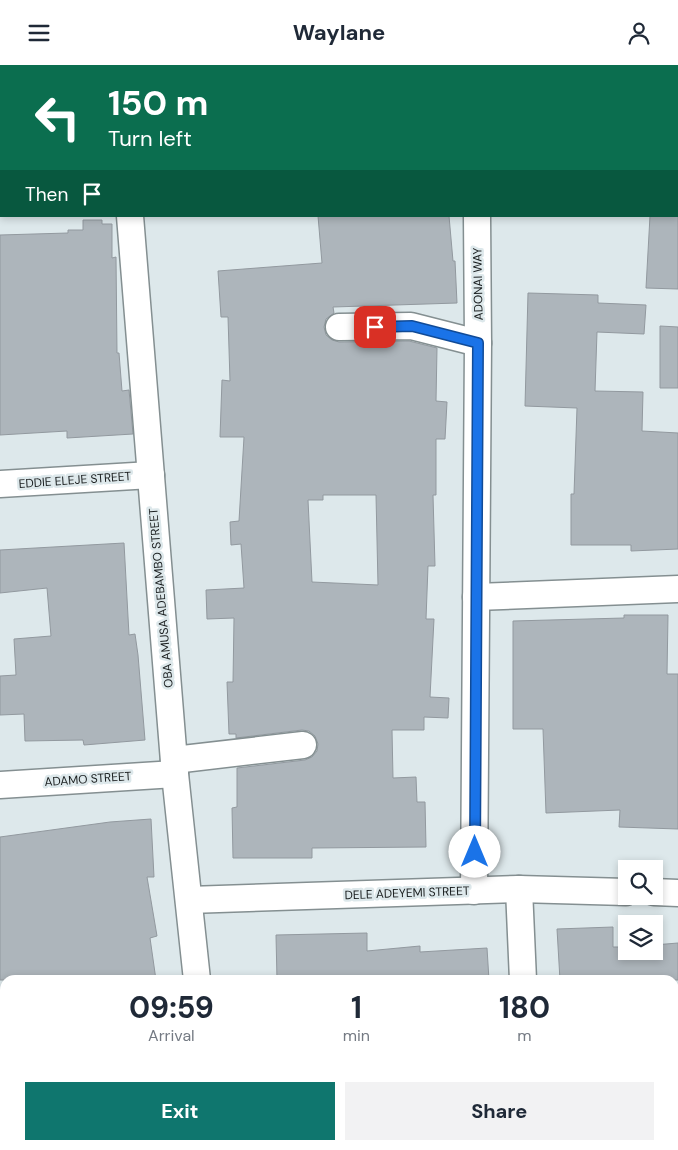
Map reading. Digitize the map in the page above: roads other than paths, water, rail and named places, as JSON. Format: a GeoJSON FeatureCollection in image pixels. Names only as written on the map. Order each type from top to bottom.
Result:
{"type":"FeatureCollection","features":[{"type":"Feature","properties":{"kind":"street","name":"OBA AMUSA ADEBAMBO STREET"},"geometry":{"type":"LineString","coordinates":[[130,217],[175,767],[196,975]]}},
{"type":"Feature","properties":{"kind":"street","name":"ADONAI WAY"},"geometry":{"type":"LineString","coordinates":[[474,891],[478,343],[477,217]]}},
{"type":"Feature","properties":{"kind":"street"},"geometry":{"type":"LineString","coordinates":[[339,327],[412,326],[478,343]]}},
{"type":"Feature","properties":{"kind":"street","name":"EDDIE ELEJE STREET"},"geometry":{"type":"LineString","coordinates":[[0,485],[151,475]]}},
{"type":"Feature","properties":{"kind":"street"},"geometry":{"type":"LineString","coordinates":[[476,597],[678,589]]}},
{"type":"Feature","properties":{"kind":"street","name":"ADAMO STREET"},"geometry":{"type":"LineString","coordinates":[[0,785],[175,767],[303,745]]}},
{"type":"Feature","properties":{"kind":"street"},"geometry":{"type":"LineString","coordinates":[[519,889],[523,975]]}},
{"type":"Feature","properties":{"kind":"street","name":"DELE ADEYEMI STREET"},"geometry":{"type":"LineString","coordinates":[[189,900],[519,889],[618,892]]}},
{"type":"Feature","properties":{"kind":"street"},"geometry":{"type":"LineString","coordinates":[[663,892],[678,893]]}}]}
